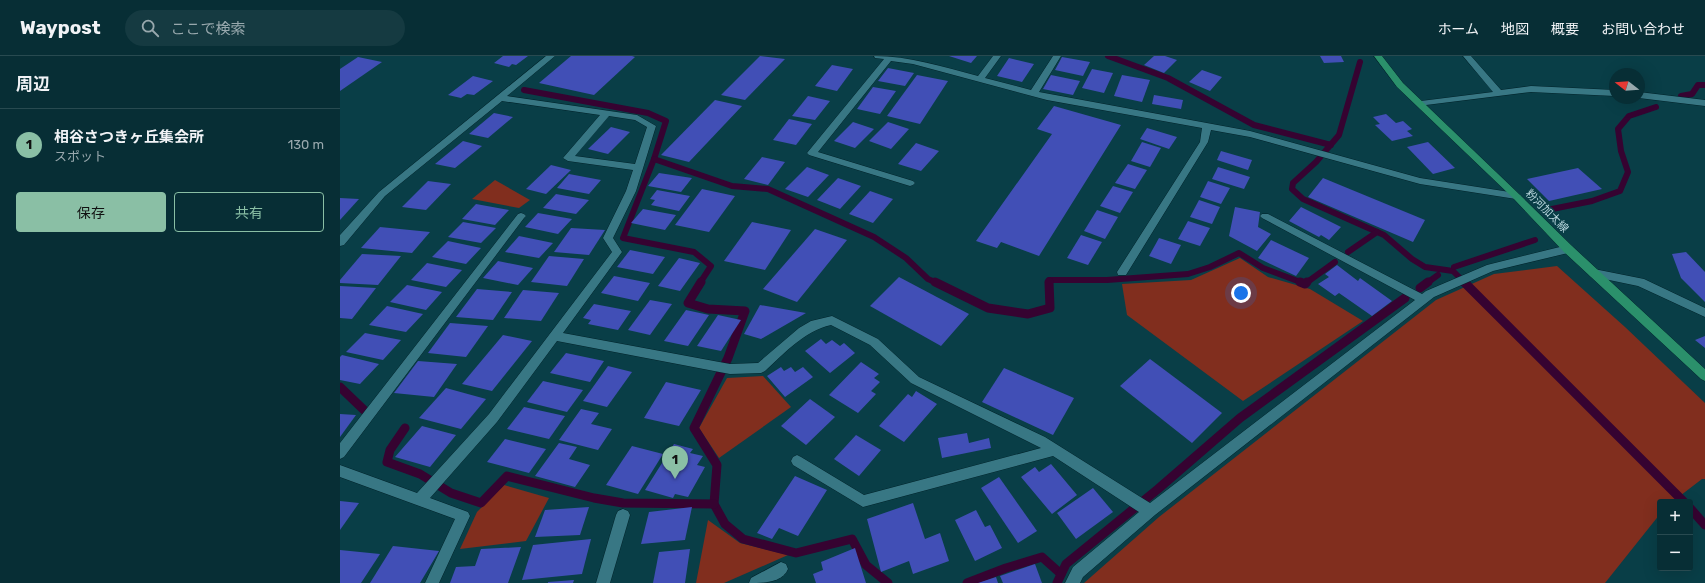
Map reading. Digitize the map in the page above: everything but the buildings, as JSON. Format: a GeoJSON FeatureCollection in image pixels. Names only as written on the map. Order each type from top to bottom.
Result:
{"type":"FeatureCollection","features":[{"type":"Feature","properties":{"kind":"main road","name":"粉河加太線"},"geometry":{"type":"LineString","coordinates":[[1378,56],[1400,84],[1516,196],[1568,249],[1705,376]]}},
{"type":"Feature","properties":{"kind":"street"},"geometry":{"type":"LineString","coordinates":[[340,242],[382,194],[502,98],[551,56]]}},
{"type":"Feature","properties":{"kind":"street"},"geometry":{"type":"LineString","coordinates":[[878,56],[913,62],[1034,94],[1250,134],[1420,181],[1516,196]]}},
{"type":"Feature","properties":{"kind":"street"},"geometry":{"type":"LineString","coordinates":[[980,79],[997,56]]}},
{"type":"Feature","properties":{"kind":"street"},"geometry":{"type":"LineString","coordinates":[[1034,94],[1057,56]]}},
{"type":"Feature","properties":{"kind":"street"},"geometry":{"type":"LineString","coordinates":[[1467,56],[1500,94]]}},
{"type":"Feature","properties":{"kind":"street"},"geometry":{"type":"LineString","coordinates":[[889,58],[812,153],[910,183]]}},
{"type":"Feature","properties":{"kind":"street"},"geometry":{"type":"LineString","coordinates":[[1421,104],[1531,90],[1609,93]]}},
{"type":"Feature","properties":{"kind":"street"},"geometry":{"type":"LineString","coordinates":[[1645,96],[1705,103]]}},
{"type":"Feature","properties":{"kind":"street"},"geometry":{"type":"LineString","coordinates":[[420,500],[493,418],[617,252],[608,238],[631,192],[652,126],[637,118],[502,98]]}},
{"type":"Feature","properties":{"kind":"street"},"geometry":{"type":"LineString","coordinates":[[607,113],[568,158],[639,168]]}},
{"type":"Feature","properties":{"kind":"street"},"geometry":{"type":"LineString","coordinates":[[1122,272],[1204,142],[1207,126]]}},
{"type":"Feature","properties":{"kind":"street"},"geometry":{"type":"LineString","coordinates":[[340,453],[521,216]]}},
{"type":"Feature","properties":{"kind":"street"},"geometry":{"type":"LineString","coordinates":[[1265,216],[1412,293],[1422,300]]}},
{"type":"Feature","properties":{"kind":"street"},"geometry":{"type":"LineString","coordinates":[[1072,583],[1078,572],[1150,511],[1430,294],[1491,268],[1568,249]]}},
{"type":"Feature","properties":{"kind":"street"},"geometry":{"type":"LineString","coordinates":[[1594,273],[1640,282],[1705,313]]}},
{"type":"Feature","properties":{"kind":"street"},"geometry":{"type":"LineString","coordinates":[[553,336],[730,369],[761,368],[803,331],[815,324],[832,320],[874,342],[915,380],[1041,442],[1150,511]]}},
{"type":"Feature","properties":{"kind":"street"},"geometry":{"type":"LineString","coordinates":[[797,460],[863,501],[1053,450]]}},
{"type":"Feature","properties":{"kind":"street"},"geometry":{"type":"LineString","coordinates":[[340,471],[463,516],[432,583]]}},
{"type":"Feature","properties":{"kind":"street"},"geometry":{"type":"LineString","coordinates":[[602,583],[623,515]]}},
{"type":"Feature","properties":{"kind":"street"},"geometry":{"type":"LineString","coordinates":[[756,583],[781,569]]}},
{"type":"Feature","properties":{"kind":"shaded area"},"geometry":{"type":"Polygon","coordinates":[[[495,180],[530,200],[519,208],[472,199],[495,180]]]}},
{"type":"Feature","properties":{"kind":"shaded area"},"geometry":{"type":"Polygon","coordinates":[[[1240,258],[1268,277],[1310,289],[1363,321],[1243,401],[1127,315],[1122,284],[1191,280],[1240,258]]]}},
{"type":"Feature","properties":{"kind":"shaded area"},"geometry":{"type":"Polygon","coordinates":[[[1557,266],[1625,327],[1705,403],[1705,479],[1702,479],[1676,499],[1657,499],[1657,518],[1605,583],[1084,583],[1159,517],[1436,300],[1494,274],[1557,266]]]}},
{"type":"Feature","properties":{"kind":"shaded area"},"geometry":{"type":"Polygon","coordinates":[[[763,376],[791,407],[719,458],[699,428],[727,378],[763,376]]]}},
{"type":"Feature","properties":{"kind":"shaded area"},"geometry":{"type":"Polygon","coordinates":[[[504,485],[549,498],[526,541],[460,549],[477,512],[504,485]]]}},
{"type":"Feature","properties":{"kind":"shaded area"},"geometry":{"type":"Polygon","coordinates":[[[708,520],[740,543],[788,555],[724,583],[696,583],[708,520]]]}},
{"type":"Feature","properties":{"kind":"waterway"},"geometry":{"type":"LineString","coordinates":[[1108,56],[1168,78],[1254,125],[1331,145]]}},
{"type":"Feature","properties":{"kind":"waterway"},"geometry":{"type":"LineString","coordinates":[[1331,145],[1339,135],[1360,62]]}},
{"type":"Feature","properties":{"kind":"waterway"},"geometry":{"type":"LineString","coordinates":[[1681,96],[1692,94],[1698,85],[1705,85]]}},
{"type":"Feature","properties":{"kind":"waterway"},"geometry":{"type":"LineString","coordinates":[[524,90],[648,113],[666,121],[654,159]]}},
{"type":"Feature","properties":{"kind":"waterway"},"geometry":{"type":"LineString","coordinates":[[1552,209],[1592,201],[1620,191],[1628,172],[1621,151],[1618,129],[1629,116],[1656,107]]}},
{"type":"Feature","properties":{"kind":"waterway"},"geometry":{"type":"LineString","coordinates":[[1331,145],[1316,162],[1293,183],[1292,189],[1303,199],[1384,235],[1412,259],[1425,267],[1453,271],[1681,499]]}},
{"type":"Feature","properties":{"kind":"waterway"},"geometry":{"type":"LineString","coordinates":[[654,159],[732,186],[768,189],[874,237],[906,258],[928,279],[937,283]]}},
{"type":"Feature","properties":{"kind":"waterway"},"geometry":{"type":"LineString","coordinates":[[654,159],[623,238],[694,252],[711,266],[700,283]]}},
{"type":"Feature","properties":{"kind":"waterway"},"geometry":{"type":"LineString","coordinates":[[1348,252],[1377,232]]}},
{"type":"Feature","properties":{"kind":"waterway"},"geometry":{"type":"LineString","coordinates":[[1454,267],[1535,240]]}},
{"type":"Feature","properties":{"kind":"waterway"},"geometry":{"type":"LineString","coordinates":[[1049,282],[1049,280],[1107,280],[1188,274],[1210,267],[1239,253],[1263,268],[1303,283]]}},
{"type":"Feature","properties":{"kind":"waterway"},"geometry":{"type":"LineString","coordinates":[[1306,283],[1335,262]]}},
{"type":"Feature","properties":{"kind":"waterway"},"geometry":{"type":"LineString","coordinates":[[1427,283],[1438,275]]}},
{"type":"Feature","properties":{"kind":"waterway"},"geometry":{"type":"LineString","coordinates":[[701,282],[688,303],[708,309],[745,311],[728,358],[694,428],[717,465],[714,504]]}},
{"type":"Feature","properties":{"kind":"waterway"},"geometry":{"type":"LineString","coordinates":[[935,282],[988,308],[1028,314],[1050,308],[1049,282]]}},
{"type":"Feature","properties":{"kind":"waterway"},"geometry":{"type":"LineString","coordinates":[[1300,282],[1306,283]]}},
{"type":"Feature","properties":{"kind":"waterway"},"geometry":{"type":"LineString","coordinates":[[1420,288],[1428,282]]}},
{"type":"Feature","properties":{"kind":"waterway"},"geometry":{"type":"LineString","coordinates":[[1057,583],[1066,564],[1158,489],[1240,418],[1405,298]]}},
{"type":"Feature","properties":{"kind":"waterway"},"geometry":{"type":"LineString","coordinates":[[340,387],[364,410]]}},
{"type":"Feature","properties":{"kind":"waterway"},"geometry":{"type":"LineString","coordinates":[[405,428],[390,450],[387,462],[420,474],[451,493],[481,503],[507,476],[594,498],[623,503],[714,504]]}},
{"type":"Feature","properties":{"kind":"waterway"},"geometry":{"type":"LineString","coordinates":[[714,504],[725,524],[743,539],[796,553],[852,539],[866,565],[888,583]]}},
{"type":"Feature","properties":{"kind":"waterway"},"geometry":{"type":"LineString","coordinates":[[1693,511],[1705,525]]}},
{"type":"Feature","properties":{"kind":"waterway"},"geometry":{"type":"LineString","coordinates":[[967,583],[1006,568],[1042,557],[1061,574]]}},
{"type":"Feature","properties":{"kind":"place","name":"相谷さつきヶ丘集会所"},"geometry":{"type":"Point","coordinates":[675,479]}}]}
